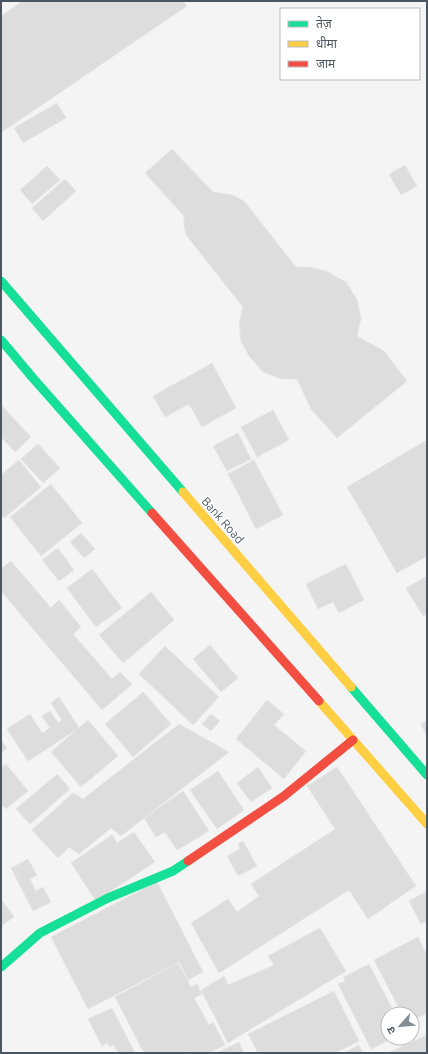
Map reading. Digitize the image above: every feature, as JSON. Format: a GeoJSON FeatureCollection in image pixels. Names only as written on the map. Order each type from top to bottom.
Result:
{"type":"FeatureCollection","features":[{"type":"Feature","properties":{"kind":"main road","name":"Bank Road"},"geometry":{"type":"LineString","coordinates":[[1,281],[427,775]]}},
{"type":"Feature","properties":{"kind":"main road"},"geometry":{"type":"LineString","coordinates":[[1,340],[427,824]]}},
{"type":"Feature","properties":{"kind":"main road"},"geometry":{"type":"LineString","coordinates":[[1,967],[40,933],[108,898],[173,870],[284,796],[353,740]]}},
{"type":"Feature","properties":{"kind":"building"},"geometry":{"type":"Polygon","coordinates":[[[23,1],[183,1],[187,6],[2,132],[1,16],[23,1]]]}},
{"type":"Feature","properties":{"kind":"building"},"geometry":{"type":"Polygon","coordinates":[[[57,103],[66,118],[23,143],[14,128],[57,103]]]}},
{"type":"Feature","properties":{"kind":"building"},"geometry":{"type":"Polygon","coordinates":[[[172,149],[213,192],[232,195],[244,201],[296,267],[309,267],[326,271],[346,282],[357,300],[361,318],[357,336],[384,351],[407,381],[337,438],[311,409],[297,379],[282,379],[263,372],[249,356],[241,341],[239,324],[243,307],[186,235],[184,216],[145,173],[172,149]]]}},
{"type":"Feature","properties":{"kind":"building"},"geometry":{"type":"Polygon","coordinates":[[[405,165],[417,186],[401,195],[389,174],[405,165]]]}},
{"type":"Feature","properties":{"kind":"building"},"geometry":{"type":"Polygon","coordinates":[[[47,166],[60,180],[32,204],[20,190],[47,166]]]}},
{"type":"Feature","properties":{"kind":"building"},"geometry":{"type":"Polygon","coordinates":[[[65,179],[76,191],[43,221],[32,208],[65,179]]]}},
{"type":"Feature","properties":{"kind":"building"},"geometry":{"type":"Polygon","coordinates":[[[212,363],[236,408],[202,427],[189,404],[165,417],[153,396],[212,363]]]}},
{"type":"Feature","properties":{"kind":"building"},"geometry":{"type":"Polygon","coordinates":[[[1,405],[31,437],[15,452],[1,437],[1,405]]]}},
{"type":"Feature","properties":{"kind":"building"},"geometry":{"type":"Polygon","coordinates":[[[273,410],[289,440],[257,457],[241,427],[273,410]]]}},
{"type":"Feature","properties":{"kind":"building"},"geometry":{"type":"Polygon","coordinates":[[[238,433],[251,459],[227,471],[213,446],[238,433]]]}},
{"type":"Feature","properties":{"kind":"building"},"geometry":{"type":"Polygon","coordinates":[[[427,440],[427,556],[397,573],[347,487],[427,440]]]}},
{"type":"Feature","properties":{"kind":"building"},"geometry":{"type":"Polygon","coordinates":[[[38,444],[60,468],[43,483],[21,459],[38,444]]]}},
{"type":"Feature","properties":{"kind":"building"},"geometry":{"type":"Polygon","coordinates":[[[19,460],[41,487],[4,518],[1,514],[1,475],[19,460]]]}},
{"type":"Feature","properties":{"kind":"building"},"geometry":{"type":"Polygon","coordinates":[[[254,460],[283,515],[256,529],[228,474],[254,460]]]}},
{"type":"Feature","properties":{"kind":"building"},"geometry":{"type":"Polygon","coordinates":[[[51,484],[82,523],[41,556],[10,517],[51,484]]]}},
{"type":"Feature","properties":{"kind":"building"},"geometry":{"type":"Polygon","coordinates":[[[81,533],[95,549],[84,558],[70,542],[81,533]]]}},
{"type":"Feature","properties":{"kind":"building"},"geometry":{"type":"Polygon","coordinates":[[[58,548],[74,570],[59,581],[42,560],[58,548]]]}},
{"type":"Feature","properties":{"kind":"building"},"geometry":{"type":"Polygon","coordinates":[[[11,561],[51,608],[59,600],[81,627],[73,634],[112,679],[120,672],[132,684],[102,710],[1,591],[1,569],[11,561]]]}},
{"type":"Feature","properties":{"kind":"building"},"geometry":{"type":"Polygon","coordinates":[[[346,564],[364,600],[339,613],[333,602],[318,609],[306,584],[346,564]]]}},
{"type":"Feature","properties":{"kind":"building"},"geometry":{"type":"Polygon","coordinates":[[[92,569],[122,608],[96,627],[67,588],[92,569]]]}},
{"type":"Feature","properties":{"kind":"building"},"geometry":{"type":"Polygon","coordinates":[[[427,576],[427,614],[423,616],[406,588],[427,576]]]}},
{"type":"Feature","properties":{"kind":"building"},"geometry":{"type":"Polygon","coordinates":[[[151,592],[174,620],[123,663],[99,635],[151,592]]]}},
{"type":"Feature","properties":{"kind":"building"},"geometry":{"type":"Polygon","coordinates":[[[210,645],[238,678],[221,692],[193,659],[210,645]]]}},
{"type":"Feature","properties":{"kind":"building"},"geometry":{"type":"Polygon","coordinates":[[[165,646],[219,697],[193,725],[139,674],[165,646]]]}},
{"type":"Feature","properties":{"kind":"building"},"geometry":{"type":"Polygon","coordinates":[[[143,692],[171,724],[133,757],[105,724],[143,692]]]}},
{"type":"Feature","properties":{"kind":"building"},"geometry":{"type":"Polygon","coordinates":[[[59,697],[79,728],[28,761],[7,729],[30,714],[42,733],[50,728],[42,716],[50,711],[58,723],[62,720],[51,703],[59,697]]]}},
{"type":"Feature","properties":{"kind":"building"},"geometry":{"type":"Polygon","coordinates":[[[267,700],[284,714],[274,725],[306,751],[284,779],[236,739],[267,700]]]}},
{"type":"Feature","properties":{"kind":"building"},"geometry":{"type":"Polygon","coordinates":[[[211,714],[220,721],[211,731],[202,724],[211,714]]]}},
{"type":"Feature","properties":{"kind":"building"},"geometry":{"type":"Polygon","coordinates":[[[88,720],[118,756],[81,787],[51,752],[88,720]]]}},
{"type":"Feature","properties":{"kind":"building"},"geometry":{"type":"Polygon","coordinates":[[[427,721],[427,736],[421,724],[427,721]]]}},
{"type":"Feature","properties":{"kind":"building"},"geometry":{"type":"Polygon","coordinates":[[[179,724],[229,752],[121,836],[111,828],[79,854],[69,847],[58,858],[32,830],[73,793],[83,799],[179,724]]]}},
{"type":"Feature","properties":{"kind":"building"},"geometry":{"type":"Polygon","coordinates":[[[1,740],[7,748],[1,754],[1,740]]]}},
{"type":"Feature","properties":{"kind":"building"},"geometry":{"type":"Polygon","coordinates":[[[6,764],[28,791],[6,809],[1,804],[1,768],[6,764]]]}},
{"type":"Feature","properties":{"kind":"building"},"geometry":{"type":"Polygon","coordinates":[[[258,767],[272,788],[251,802],[237,783],[258,767]]]}},
{"type":"Feature","properties":{"kind":"building"},"geometry":{"type":"Polygon","coordinates":[[[337,767],[416,886],[368,919],[349,890],[219,973],[191,923],[228,899],[237,912],[259,896],[251,884],[335,829],[307,786],[337,767]]]}},
{"type":"Feature","properties":{"kind":"building"},"geometry":{"type":"Polygon","coordinates":[[[218,771],[244,810],[217,829],[190,790],[218,771]]]}},
{"type":"Feature","properties":{"kind":"building"},"geometry":{"type":"Polygon","coordinates":[[[57,774],[70,789],[30,824],[16,809],[57,774]]]}},
{"type":"Feature","properties":{"kind":"building"},"geometry":{"type":"Polygon","coordinates":[[[183,791],[209,831],[177,850],[165,832],[156,837],[144,818],[183,791]]]}},
{"type":"Feature","properties":{"kind":"building"},"geometry":{"type":"Polygon","coordinates":[[[134,832],[155,862],[96,901],[71,863],[112,835],[117,843],[134,832]]]}},
{"type":"Feature","properties":{"kind":"building"},"geometry":{"type":"Polygon","coordinates":[[[243,841],[257,866],[238,876],[227,856],[240,849],[238,844],[243,841]]]}},
{"type":"Feature","properties":{"kind":"building"},"geometry":{"type":"Polygon","coordinates":[[[28,859],[37,875],[30,879],[36,891],[43,887],[51,902],[33,911],[11,868],[28,859]]]}},
{"type":"Feature","properties":{"kind":"building"},"geometry":{"type":"Polygon","coordinates":[[[157,882],[203,972],[188,980],[179,962],[88,1009],[51,937],[157,882]]]}},
{"type":"Feature","properties":{"kind":"building"},"geometry":{"type":"Polygon","coordinates":[[[427,891],[427,921],[421,924],[409,901],[427,891]]]}},
{"type":"Feature","properties":{"kind":"building"},"geometry":{"type":"Polygon","coordinates":[[[1,899],[14,917],[1,926],[1,899]]]}},
{"type":"Feature","properties":{"kind":"building"},"geometry":{"type":"Polygon","coordinates":[[[320,928],[346,971],[228,1043],[201,990],[224,976],[228,985],[274,965],[268,956],[320,928]]]}},
{"type":"Feature","properties":{"kind":"building"},"geometry":{"type":"Polygon","coordinates":[[[418,937],[427,955],[427,1013],[420,1017],[420,1006],[398,1006],[374,960],[418,937]]]}},
{"type":"Feature","properties":{"kind":"building"},"geometry":{"type":"Polygon","coordinates":[[[178,963],[191,987],[197,984],[202,994],[194,998],[209,1025],[213,1022],[225,1045],[209,1053],[191,1053],[190,1051],[186,1053],[144,1053],[115,997],[178,963]]]}},
{"type":"Feature","properties":{"kind":"building"},"geometry":{"type":"Polygon","coordinates":[[[369,964],[391,1006],[380,1006],[380,1044],[371,1049],[338,984],[345,981],[344,977],[369,964]]]}},
{"type":"Feature","properties":{"kind":"building"},"geometry":{"type":"Polygon","coordinates":[[[334,991],[359,1041],[335,1053],[258,1053],[248,1034],[334,991]]]}},
{"type":"Feature","properties":{"kind":"building"},"geometry":{"type":"Polygon","coordinates":[[[112,1008],[135,1053],[118,1053],[114,1045],[110,1047],[107,1043],[102,1046],[88,1019],[112,1008]]]}},
{"type":"Feature","properties":{"kind":"building"},"geometry":{"type":"Polygon","coordinates":[[[427,1035],[427,1053],[388,1053],[403,1046],[420,1046],[420,1038],[427,1035]]]}},
{"type":"Feature","properties":{"kind":"building"},"geometry":{"type":"Polygon","coordinates":[[[239,1042],[244,1053],[217,1053],[239,1042]]]}},
{"type":"Feature","properties":{"kind":"building"},"geometry":{"type":"Polygon","coordinates":[[[359,1045],[363,1053],[344,1053],[359,1045]]]}},
{"type":"Feature","properties":{"kind":"traffic: fast"},"geometry":{"type":"LineString","coordinates":[[1,281],[183,492]]}},
{"type":"Feature","properties":{"kind":"traffic: fast"},"geometry":{"type":"LineString","coordinates":[[1,340],[152,513]]}},
{"type":"Feature","properties":{"kind":"traffic: fast"},"geometry":{"type":"LineString","coordinates":[[351,687],[427,775]]}},
{"type":"Feature","properties":{"kind":"traffic: fast"},"geometry":{"type":"LineString","coordinates":[[1,967],[40,933],[108,898],[173,871],[188,861]]}},
{"type":"Feature","properties":{"kind":"traffic: slow"},"geometry":{"type":"LineString","coordinates":[[183,492],[351,687]]}},
{"type":"Feature","properties":{"kind":"traffic: slow"},"geometry":{"type":"LineString","coordinates":[[319,701],[427,824]]}},
{"type":"Feature","properties":{"kind":"traffic: jam"},"geometry":{"type":"LineString","coordinates":[[152,513],[319,701]]}},
{"type":"Feature","properties":{"kind":"traffic: jam"},"geometry":{"type":"LineString","coordinates":[[188,861],[284,796],[353,740]]}}]}
